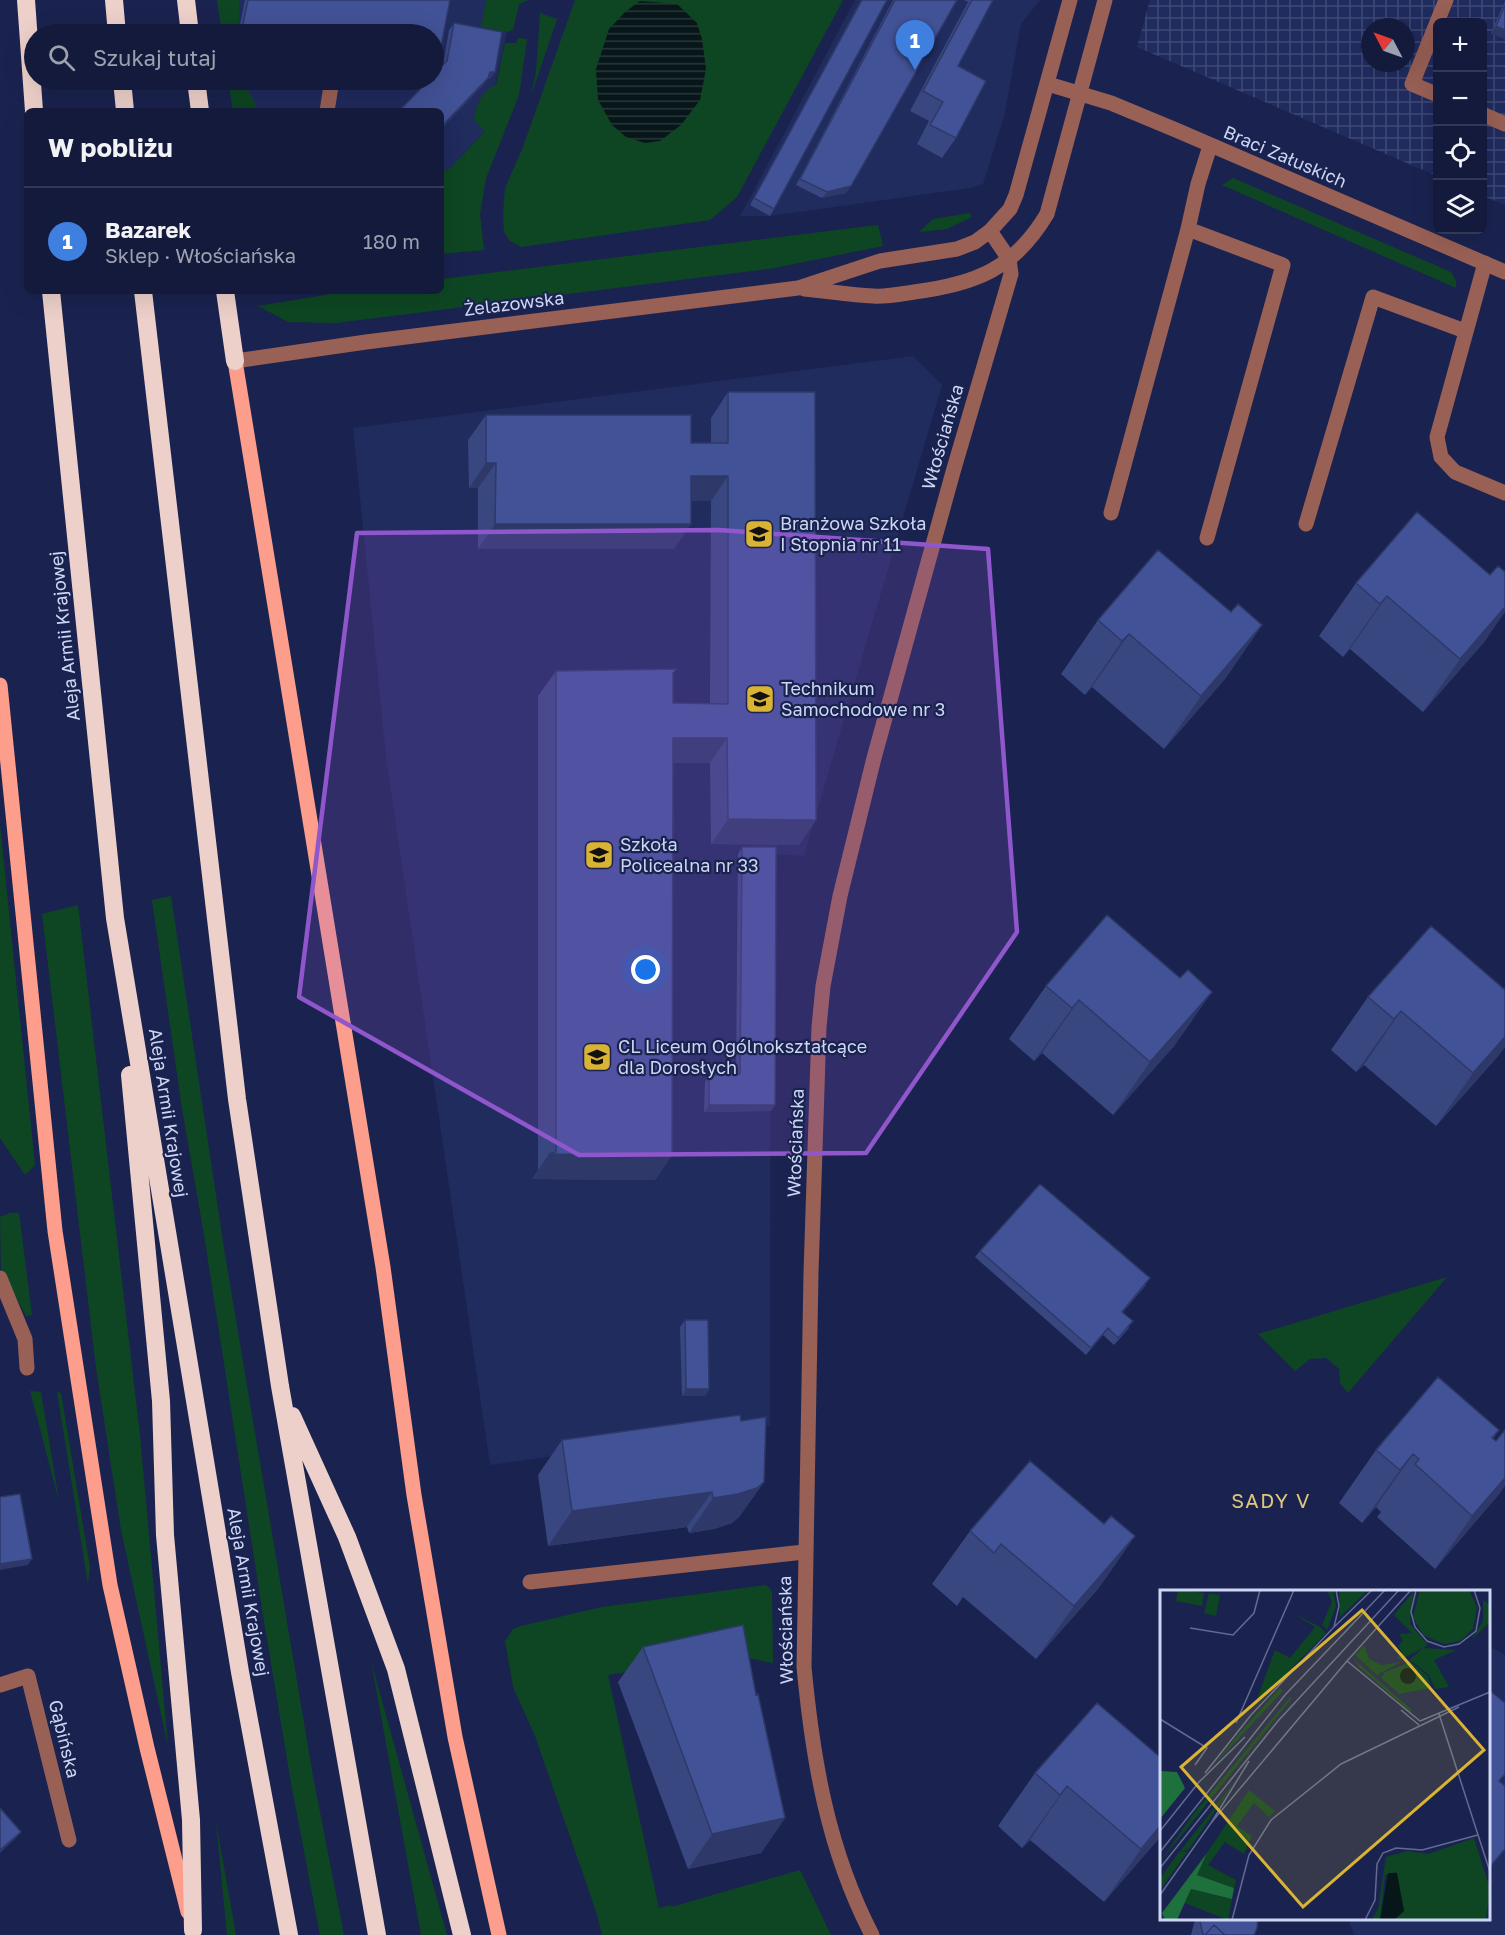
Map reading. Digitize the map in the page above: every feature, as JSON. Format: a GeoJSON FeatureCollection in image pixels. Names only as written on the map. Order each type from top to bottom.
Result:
{"type":"FeatureCollection","features":[{"type":"Feature","properties":{"kind":"highway"},"geometry":{"type":"LineString","coordinates":[[26,0],[28,24]]}},
{"type":"Feature","properties":{"kind":"highway"},"geometry":{"type":"LineString","coordinates":[[114,0],[116,24]]}},
{"type":"Feature","properties":{"kind":"highway"},"geometry":{"type":"LineString","coordinates":[[186,0],[189,24]]}},
{"type":"Feature","properties":{"kind":"highway"},"geometry":{"type":"LineString","coordinates":[[32,90],[34,108]]}},
{"type":"Feature","properties":{"kind":"highway"},"geometry":{"type":"LineString","coordinates":[[123,90],[125,108]]}},
{"type":"Feature","properties":{"kind":"highway","name":"Aleja Armii Krajowej"},"geometry":{"type":"LineString","coordinates":[[51,294],[115,918],[240,1671],[289,1935]]}},
{"type":"Feature","properties":{"kind":"highway"},"geometry":{"type":"LineString","coordinates":[[143,294],[237,1099],[280,1386],[377,1935]]}},
{"type":"Feature","properties":{"kind":"highway"},"geometry":{"type":"LineString","coordinates":[[225,294],[235,361]]}},
{"type":"Feature","properties":{"kind":"highway"},"geometry":{"type":"LineString","coordinates":[[115,918],[161,1401],[165,1535],[191,1821],[193,1932]]}},
{"type":"Feature","properties":{"kind":"highway"},"geometry":{"type":"LineString","coordinates":[[280,1386],[347,1537],[396,1669],[462,1935]]}},
{"type":"Feature","properties":{"kind":"main road"},"geometry":{"type":"LineString","coordinates":[[235,361],[383,1267],[414,1495],[435,1622],[455,1737],[499,1935]]}},
{"type":"Feature","properties":{"kind":"main road"},"geometry":{"type":"LineString","coordinates":[[0,685],[55,1231],[110,1585],[147,1748],[193,1932]]}},
{"type":"Feature","properties":{"kind":"street"},"geometry":{"type":"LineString","coordinates":[[1070,0],[1017,195],[1001,221],[990,231],[1009,259],[1034,236],[1047,214],[1105,0]]}},
{"type":"Feature","properties":{"kind":"street"},"geometry":{"type":"LineString","coordinates":[[1433,93],[1412,84],[1446,0]]}},
{"type":"Feature","properties":{"kind":"street","name":"Braci Załuskich"},"geometry":{"type":"LineString","coordinates":[[1048,84],[1111,104],[1505,272]]}},
{"type":"Feature","properties":{"kind":"street"},"geometry":{"type":"LineString","coordinates":[[327,108],[330,90]]}},
{"type":"Feature","properties":{"kind":"street"},"geometry":{"type":"LineString","coordinates":[[198,95],[206,108]]}},
{"type":"Feature","properties":{"kind":"street"},"geometry":{"type":"LineString","coordinates":[[1487,116],[1505,124]]}},
{"type":"Feature","properties":{"kind":"street"},"geometry":{"type":"LineString","coordinates":[[1111,513],[1210,146]]}},
{"type":"Feature","properties":{"kind":"street"},"geometry":{"type":"LineString","coordinates":[[1188,229],[1283,265],[1207,538]]}},
{"type":"Feature","properties":{"kind":"street","name":"Żelazowska"},"geometry":{"type":"LineString","coordinates":[[235,361],[366,342],[798,288],[880,261],[957,249],[975,242],[990,231]]}},
{"type":"Feature","properties":{"kind":"street","name":"Żelazowska"},"geometry":{"type":"LineString","coordinates":[[798,288],[876,297],[941,289],[965,283],[988,273],[1009,259]]}},
{"type":"Feature","properties":{"kind":"street","name":"Włościańska"},"geometry":{"type":"LineString","coordinates":[[872,1935],[861,1914],[833,1841],[819,1787],[810,1732],[804,1667],[804,1552],[819,1027],[825,975],[840,896],[874,758],[953,472],[1011,274],[1009,259]]}},
{"type":"Feature","properties":{"kind":"street"},"geometry":{"type":"LineString","coordinates":[[1485,263],[1437,437],[1442,457],[1455,472],[1505,494]]}},
{"type":"Feature","properties":{"kind":"street"},"geometry":{"type":"LineString","coordinates":[[1306,524],[1373,297],[1465,331]]}},
{"type":"Feature","properties":{"kind":"street"},"geometry":{"type":"LineString","coordinates":[[0,1278],[25,1339],[27,1368]]}},
{"type":"Feature","properties":{"kind":"street"},"geometry":{"type":"LineString","coordinates":[[530,1582],[804,1552]]}},
{"type":"Feature","properties":{"kind":"street","name":"Gąbińska"},"geometry":{"type":"LineString","coordinates":[[0,1685],[28,1676],[69,1840]]}},
{"type":"Feature","properties":{"kind":"highlighted area"},"geometry":{"type":"Polygon","coordinates":[[[719,530],[988,549],[1017,932],[866,1153],[579,1155],[299,997],[357,533],[719,530]]]}},
{"type":"Feature","properties":{"kind":"shaded area"},"geometry":{"type":"Polygon","coordinates":[[[217,0],[486,0],[481,27],[507,32],[485,131],[449,169],[444,171],[444,108],[233,108],[230,90],[444,90],[444,24],[221,24],[217,0]]]}},
{"type":"Feature","properties":{"kind":"shaded area"},"geometry":{"type":"Polygon","coordinates":[[[855,0],[1040,0],[1021,24],[1004,117],[983,184],[970,188],[770,216],[740,216],[855,0]]]}},
{"type":"Feature","properties":{"kind":"shaded area"},"geometry":{"type":"Polygon","coordinates":[[[1150,0],[1505,0],[1505,205],[1487,198],[1487,18],[1433,18],[1433,174],[1137,47],[1150,0]]]}},
{"type":"Feature","properties":{"kind":"shaded area"},"geometry":{"type":"Polygon","coordinates":[[[640,1],[677,4],[697,23],[702,39],[706,69],[700,100],[681,125],[660,141],[645,143],[626,137],[612,125],[598,100],[596,69],[609,29],[625,12],[640,1]]]}},
{"type":"Feature","properties":{"kind":"shaded area"},"geometry":{"type":"Polygon","coordinates":[[[913,356],[942,385],[804,856],[771,854],[770,1426],[490,1465],[386,757],[353,428],[913,356]]]}},
{"type":"Feature","properties":{"kind":"shaded area"},"geometry":{"type":"Polygon","coordinates":[[[1490,1647],[1505,1655],[1505,1935],[1354,1935],[1348,1920],[1490,1920],[1490,1647]]]}},
{"type":"Feature","properties":{"kind":"green space"},"geometry":{"type":"Polygon","coordinates":[[[217,0],[239,0],[240,24],[221,24],[217,0]]]}},
{"type":"Feature","properties":{"kind":"green space"},"geometry":{"type":"Polygon","coordinates":[[[486,0],[528,0],[519,4],[513,30],[507,32],[481,27],[486,0]]]}},
{"type":"Feature","properties":{"kind":"green space"},"geometry":{"type":"Polygon","coordinates":[[[575,0],[843,0],[737,197],[710,220],[521,247],[510,241],[504,232],[505,188],[523,147],[575,0]]]}},
{"type":"Feature","properties":{"kind":"green space"},"geometry":{"type":"Polygon","coordinates":[[[540,13],[557,19],[531,96],[536,72],[540,13]]]}},
{"type":"Feature","properties":{"kind":"green space"},"geometry":{"type":"Polygon","coordinates":[[[518,38],[527,39],[519,95],[486,178],[480,214],[484,250],[444,254],[444,171],[449,169],[485,131],[474,120],[478,104],[483,95],[496,85],[505,43],[516,43],[518,38]]]}},
{"type":"Feature","properties":{"kind":"green space"},"geometry":{"type":"Polygon","coordinates":[[[230,90],[248,90],[255,103],[255,108],[233,108],[230,90]]]}},
{"type":"Feature","properties":{"kind":"green space"},"geometry":{"type":"Polygon","coordinates":[[[1233,178],[1451,272],[1456,281],[1456,288],[1222,185],[1233,178]]]}},
{"type":"Feature","properties":{"kind":"green space"},"geometry":{"type":"Polygon","coordinates":[[[970,213],[972,217],[947,229],[919,232],[933,219],[970,213]]]}},
{"type":"Feature","properties":{"kind":"green space"},"geometry":{"type":"Polygon","coordinates":[[[878,225],[883,246],[769,269],[336,323],[288,322],[258,306],[331,294],[444,294],[444,279],[878,225]]]}},
{"type":"Feature","properties":{"kind":"green space"},"geometry":{"type":"Polygon","coordinates":[[[0,825],[35,1165],[25,1175],[0,1138],[0,825]]]}},
{"type":"Feature","properties":{"kind":"green space"},"geometry":{"type":"Polygon","coordinates":[[[171,896],[225,1255],[313,1776],[344,1935],[320,1935],[291,1783],[262,1609],[181,1102],[152,900],[171,896]]]}},
{"type":"Feature","properties":{"kind":"green space"},"geometry":{"type":"Polygon","coordinates":[[[78,905],[140,1435],[168,1746],[121,1530],[96,1368],[42,914],[78,905]]]}},
{"type":"Feature","properties":{"kind":"green space"},"geometry":{"type":"Polygon","coordinates":[[[10,1213],[19,1213],[32,1315],[26,1316],[1,1270],[0,1217],[10,1213]]]}},
{"type":"Feature","properties":{"kind":"green space"},"geometry":{"type":"Polygon","coordinates":[[[1447,1277],[1348,1393],[1340,1383],[1339,1369],[1326,1358],[1310,1359],[1295,1371],[1258,1334],[1447,1277]]]}},
{"type":"Feature","properties":{"kind":"green space"},"geometry":{"type":"Polygon","coordinates":[[[30,1391],[41,1392],[59,1501],[30,1391]]]}},
{"type":"Feature","properties":{"kind":"green space"},"geometry":{"type":"Polygon","coordinates":[[[57,1392],[61,1393],[90,1567],[88,1584],[57,1392]]]}},
{"type":"Feature","properties":{"kind":"green space"},"geometry":{"type":"Polygon","coordinates":[[[765,1585],[772,1593],[773,1663],[734,1655],[608,1675],[659,1908],[671,1905],[671,1907],[800,1870],[831,1935],[602,1935],[597,1914],[535,1736],[513,1687],[505,1641],[513,1629],[521,1626],[602,1607],[765,1585]]]}},
{"type":"Feature","properties":{"kind":"green space"},"geometry":{"type":"Polygon","coordinates":[[[371,1661],[447,1935],[421,1935],[371,1661]]]}},
{"type":"Feature","properties":{"kind":"green space"},"geometry":{"type":"Polygon","coordinates":[[[216,1822],[236,1935],[227,1935],[216,1822]]]}},
{"type":"Feature","properties":{"kind":"building"},"geometry":{"type":"Polygon","coordinates":[[[248,0],[450,0],[444,31],[444,24],[243,24],[248,0]]]}},
{"type":"Feature","properties":{"kind":"building"},"geometry":{"type":"Polygon","coordinates":[[[862,0],[887,0],[774,209],[754,198],[862,0]]]}},
{"type":"Feature","properties":{"kind":"building"},"geometry":{"type":"Polygon","coordinates":[[[895,0],[957,0],[851,186],[827,192],[800,179],[895,0]]]}},
{"type":"Feature","properties":{"kind":"building"},"geometry":{"type":"Polygon","coordinates":[[[972,0],[993,0],[958,66],[986,81],[956,138],[930,125],[943,102],[923,91],[972,0]]]}},
{"type":"Feature","properties":{"kind":"building"},"geometry":{"type":"Polygon","coordinates":[[[1505,5],[1505,30],[1496,26],[1505,5]]]}},
{"type":"Feature","properties":{"kind":"building"},"geometry":{"type":"Polygon","coordinates":[[[454,23],[502,32],[495,72],[490,72],[488,78],[444,124],[444,108],[402,108],[419,90],[444,90],[444,64],[447,61],[454,23]]]}},
{"type":"Feature","properties":{"kind":"building"},"geometry":{"type":"Polygon","coordinates":[[[728,392],[815,392],[816,820],[728,819],[727,738],[673,738],[672,1155],[549,1154],[556,1152],[556,671],[676,669],[673,673],[673,703],[728,704],[728,476],[691,476],[691,524],[495,524],[496,463],[486,463],[486,415],[691,415],[691,443],[728,443],[728,392]]]}},
{"type":"Feature","properties":{"kind":"building"},"geometry":{"type":"Polygon","coordinates":[[[1417,512],[1490,575],[1498,566],[1505,572],[1505,607],[1460,659],[1387,596],[1380,604],[1356,583],[1417,512]]]}},
{"type":"Feature","properties":{"kind":"building"},"geometry":{"type":"Polygon","coordinates":[[[1158,550],[1231,612],[1238,604],[1262,625],[1201,696],[1129,634],[1122,641],[1098,620],[1158,550]]]}},
{"type":"Feature","properties":{"kind":"building"},"geometry":{"type":"Polygon","coordinates":[[[742,847],[776,847],[775,1105],[709,1105],[709,1075],[740,1074],[742,847]]]}},
{"type":"Feature","properties":{"kind":"building"},"geometry":{"type":"Polygon","coordinates":[[[1107,915],[1180,978],[1188,970],[1212,992],[1150,1062],[1079,1000],[1072,1008],[1046,986],[1107,915]]]}},
{"type":"Feature","properties":{"kind":"building"},"geometry":{"type":"Polygon","coordinates":[[[1431,926],[1505,989],[1505,1037],[1473,1073],[1401,1011],[1394,1019],[1368,997],[1431,926]]]}},
{"type":"Feature","properties":{"kind":"building"},"geometry":{"type":"Polygon","coordinates":[[[1040,1184],[1150,1278],[1122,1312],[1133,1321],[1118,1338],[1108,1328],[1091,1348],[980,1251],[1040,1184]]]}},
{"type":"Feature","properties":{"kind":"building"},"geometry":{"type":"Polygon","coordinates":[[[685,1320],[708,1320],[709,1389],[686,1389],[685,1320]]]}},
{"type":"Feature","properties":{"kind":"building"},"geometry":{"type":"Polygon","coordinates":[[[1438,1377],[1499,1430],[1492,1438],[1496,1441],[1505,1430],[1505,1478],[1472,1516],[1415,1464],[1419,1459],[1413,1454],[1400,1470],[1376,1450],[1438,1377]]]}},
{"type":"Feature","properties":{"kind":"building"},"geometry":{"type":"Polygon","coordinates":[[[740,1415],[741,1421],[766,1417],[764,1482],[757,1488],[713,1498],[712,1492],[572,1511],[562,1440],[740,1415]]]}},
{"type":"Feature","properties":{"kind":"building"},"geometry":{"type":"Polygon","coordinates":[[[1030,1461],[1104,1524],[1111,1516],[1135,1536],[1074,1606],[1001,1544],[994,1553],[970,1531],[1030,1461]]]}},
{"type":"Feature","properties":{"kind":"building"},"geometry":{"type":"Polygon","coordinates":[[[20,1494],[32,1559],[0,1564],[0,1497],[20,1494]]]}},
{"type":"Feature","properties":{"kind":"building"},"geometry":{"type":"Polygon","coordinates":[[[743,1625],[756,1695],[758,1694],[785,1818],[712,1834],[643,1647],[743,1625]]]}},
{"type":"Feature","properties":{"kind":"building"},"geometry":{"type":"Polygon","coordinates":[[[1490,1691],[1505,1703],[1505,1774],[1499,1781],[1505,1786],[1505,1849],[1490,1867],[1490,1691]]]}},
{"type":"Feature","properties":{"kind":"building"},"geometry":{"type":"Polygon","coordinates":[[[1097,1703],[1160,1757],[1160,1826],[1141,1849],[1067,1786],[1060,1795],[1035,1773],[1097,1703]]]}},
{"type":"Feature","properties":{"kind":"building"},"geometry":{"type":"Polygon","coordinates":[[[0,1808],[21,1832],[0,1850],[0,1808]]]}},
{"type":"Feature","properties":{"kind":"building"},"geometry":{"type":"Polygon","coordinates":[[[1258,1920],[1254,1935],[1225,1935],[1214,1925],[1203,1935],[1200,1921],[1258,1920]]]}},
{"type":"Feature","properties":{"kind":"building"},"geometry":{"type":"Polygon","coordinates":[[[1214,1925],[1225,1935],[1205,1935],[1214,1925]]]}},
{"type":"Feature","properties":{"kind":"place","name":"Bazarek"},"geometry":{"type":"Point","coordinates":[915,70]}},
{"type":"Feature","properties":{"kind":"place","name":"Branżowa Szkoła I Stopnia nr 11"},"geometry":{"type":"Point","coordinates":[759,534]}},
{"type":"Feature","properties":{"kind":"place","name":"Technikum Samochodowe nr 3"},"geometry":{"type":"Point","coordinates":[760,699]}},
{"type":"Feature","properties":{"kind":"place","name":"Szkoła Policealna nr 33"},"geometry":{"type":"Point","coordinates":[599,855]}},
{"type":"Feature","properties":{"kind":"place","name":"CL Liceum Ogólnokształcące dla Dorosłych"},"geometry":{"type":"Point","coordinates":[597,1057]}},
{"type":"Feature","properties":{"kind":"district","name":"SADY V"},"geometry":{"type":"Point","coordinates":[1271,1501]}}]}
